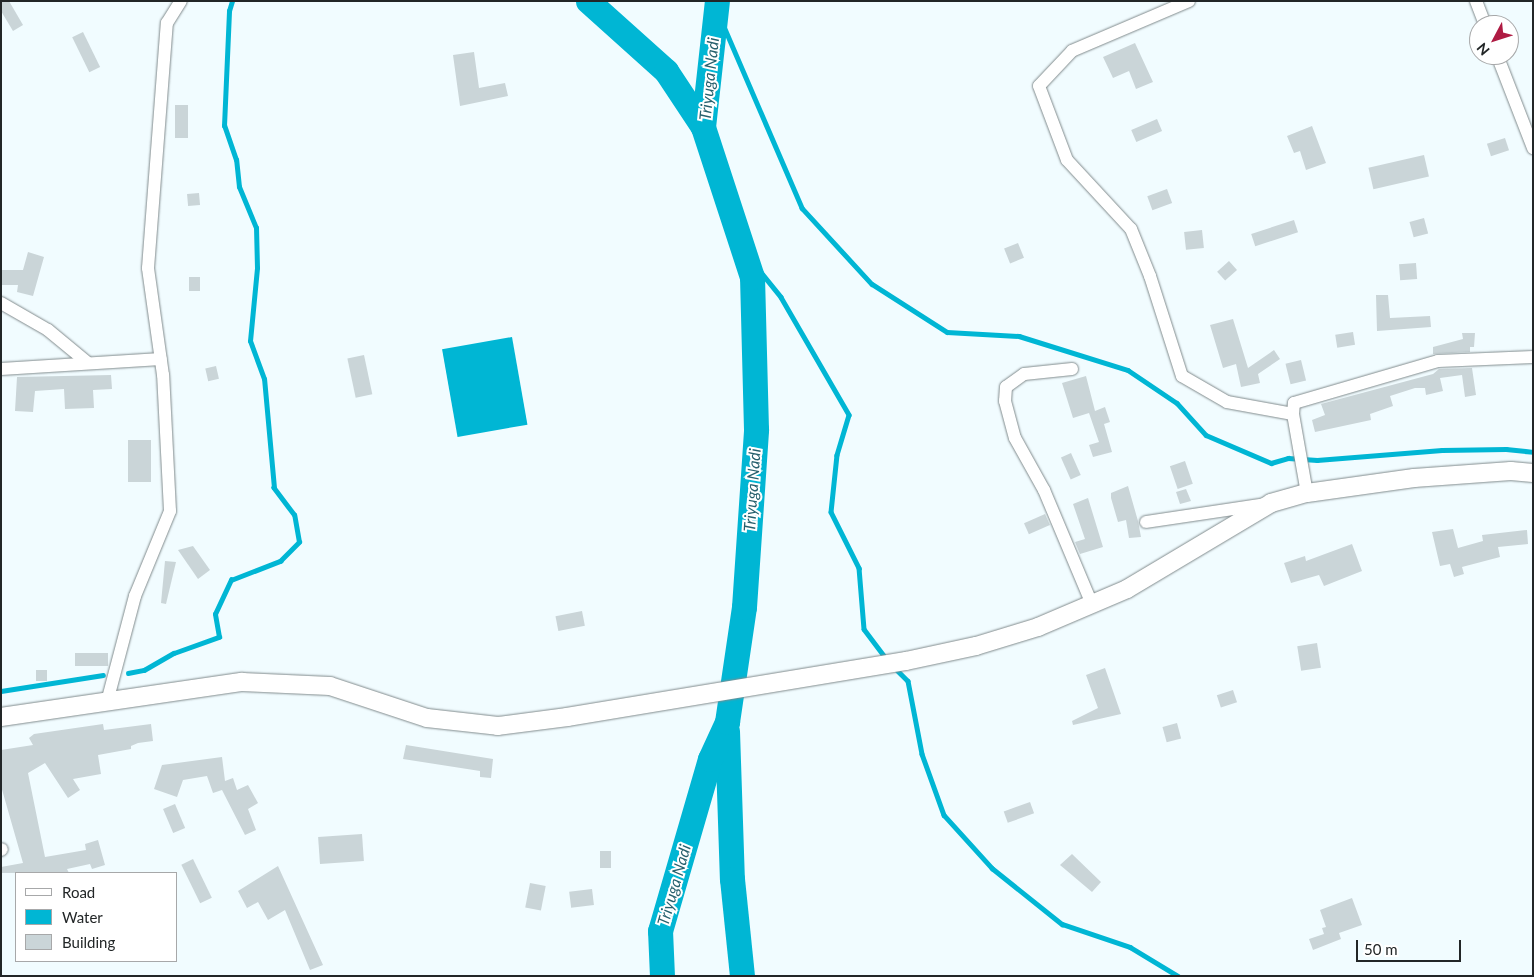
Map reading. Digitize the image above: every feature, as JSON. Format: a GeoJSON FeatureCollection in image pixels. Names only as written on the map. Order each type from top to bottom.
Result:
{"type":"FeatureCollection","features":[{"type":"Feature","properties":{"kind":"main road"},"geometry":{"type":"LineString","coordinates":[[1,717],[242,682],[330,686],[427,718],[498,726],[906,661],[985,643],[1038,627],[1127,589],[1271,503],[1307,493],[1414,478],[1511,471],[1533,473]]}},
{"type":"Feature","properties":{"kind":"street"},"geometry":{"type":"LineString","coordinates":[[107,702],[135,596],[170,511],[161,359],[148,268],[167,23],[180,1]]}},
{"type":"Feature","properties":{"kind":"street"},"geometry":{"type":"LineString","coordinates":[[1189,1],[1072,51],[1039,86],[1067,160],[1132,229],[1150,276],[1182,376],[1228,402],[1294,414]]}},
{"type":"Feature","properties":{"kind":"street"},"geometry":{"type":"LineString","coordinates":[[1476,1],[1481,15]]}},
{"type":"Feature","properties":{"kind":"street"},"geometry":{"type":"LineString","coordinates":[[1501,65],[1533,148]]}},
{"type":"Feature","properties":{"kind":"street"},"geometry":{"type":"LineString","coordinates":[[1,304],[48,330],[88,363]]}},
{"type":"Feature","properties":{"kind":"street"},"geometry":{"type":"LineString","coordinates":[[1307,493],[1294,414],[1294,403],[1438,361],[1533,357]]}},
{"type":"Feature","properties":{"kind":"street"},"geometry":{"type":"LineString","coordinates":[[1,369],[161,359]]}},
{"type":"Feature","properties":{"kind":"street"},"geometry":{"type":"LineString","coordinates":[[1072,370],[1024,374],[1006,387],[1004,401],[1015,438],[1044,490],[1092,604]]}},
{"type":"Feature","properties":{"kind":"street"},"geometry":{"type":"LineString","coordinates":[[1146,522],[1271,503]]}},
{"type":"Feature","properties":{"kind":"water"},"geometry":{"type":"Polygon","coordinates":[[[512,337],[527,425],[458,437],[442,349],[512,337]]]}},
{"type":"Feature","properties":{"kind":"building"},"geometry":{"type":"Polygon","coordinates":[[[1,1],[9,1],[23,25],[13,31],[1,11],[1,1]]]}},
{"type":"Feature","properties":{"kind":"building"},"geometry":{"type":"Polygon","coordinates":[[[83,32],[100,67],[89,72],[72,37],[83,32]]]}},
{"type":"Feature","properties":{"kind":"building"},"geometry":{"type":"Polygon","coordinates":[[[1135,43],[1153,82],[1136,89],[1129,71],[1113,78],[1103,57],[1135,43]]]}},
{"type":"Feature","properties":{"kind":"building"},"geometry":{"type":"Polygon","coordinates":[[[474,52],[479,88],[505,83],[508,96],[460,106],[453,55],[474,52]]]}},
{"type":"Feature","properties":{"kind":"building"},"geometry":{"type":"Polygon","coordinates":[[[175,105],[188,105],[188,138],[175,138],[175,105]]]}},
{"type":"Feature","properties":{"kind":"building"},"geometry":{"type":"Polygon","coordinates":[[[1157,119],[1162,131],[1136,142],[1131,130],[1157,119]]]}},
{"type":"Feature","properties":{"kind":"building"},"geometry":{"type":"Polygon","coordinates":[[[1312,126],[1326,163],[1306,170],[1300,151],[1294,153],[1287,136],[1312,126]]]}},
{"type":"Feature","properties":{"kind":"building"},"geometry":{"type":"Polygon","coordinates":[[[1505,138],[1509,150],[1491,156],[1487,144],[1505,138]]]}},
{"type":"Feature","properties":{"kind":"building"},"geometry":{"type":"Polygon","coordinates":[[[1424,155],[1429,176],[1373,189],[1368,168],[1424,155]]]}},
{"type":"Feature","properties":{"kind":"building"},"geometry":{"type":"Polygon","coordinates":[[[1167,189],[1172,203],[1152,210],[1147,196],[1167,189]]]}},
{"type":"Feature","properties":{"kind":"building"},"geometry":{"type":"Polygon","coordinates":[[[199,193],[200,205],[188,206],[187,194],[199,193]]]}},
{"type":"Feature","properties":{"kind":"building"},"geometry":{"type":"Polygon","coordinates":[[[1424,218],[1428,233],[1414,237],[1410,222],[1424,218]]]}},
{"type":"Feature","properties":{"kind":"building"},"geometry":{"type":"Polygon","coordinates":[[[1294,220],[1298,232],[1255,246],[1251,234],[1294,220]]]}},
{"type":"Feature","properties":{"kind":"building"},"geometry":{"type":"Polygon","coordinates":[[[1202,230],[1204,248],[1186,250],[1184,232],[1202,230]]]}},
{"type":"Feature","properties":{"kind":"building"},"geometry":{"type":"Polygon","coordinates":[[[1018,243],[1024,258],[1010,263],[1004,249],[1018,243]]]}},
{"type":"Feature","properties":{"kind":"building"},"geometry":{"type":"Polygon","coordinates":[[[28,252],[44,257],[33,296],[17,292],[18,285],[1,285],[1,270],[23,270],[28,252]]]}},
{"type":"Feature","properties":{"kind":"building"},"geometry":{"type":"Polygon","coordinates":[[[1229,261],[1237,270],[1225,281],[1217,272],[1229,261]]]}},
{"type":"Feature","properties":{"kind":"building"},"geometry":{"type":"Polygon","coordinates":[[[1416,263],[1417,279],[1400,280],[1399,264],[1416,263]]]}},
{"type":"Feature","properties":{"kind":"building"},"geometry":{"type":"Polygon","coordinates":[[[189,277],[200,277],[200,291],[189,291],[189,277]]]}},
{"type":"Feature","properties":{"kind":"building"},"geometry":{"type":"Polygon","coordinates":[[[1376,295],[1388,295],[1390,318],[1430,316],[1431,327],[1377,331],[1376,295]]]}},
{"type":"Feature","properties":{"kind":"building"},"geometry":{"type":"Polygon","coordinates":[[[1233,319],[1248,368],[1274,350],[1280,359],[1258,374],[1260,383],[1241,387],[1236,364],[1223,368],[1210,325],[1233,319]]]}},
{"type":"Feature","properties":{"kind":"building"},"geometry":{"type":"Polygon","coordinates":[[[1353,332],[1355,345],[1337,348],[1335,335],[1353,332]]]}},
{"type":"Feature","properties":{"kind":"building"},"geometry":{"type":"Polygon","coordinates":[[[1462,333],[1475,333],[1474,347],[1470,347],[1470,352],[1433,354],[1433,347],[1463,339],[1462,333]]]}},
{"type":"Feature","properties":{"kind":"building"},"geometry":{"type":"Polygon","coordinates":[[[364,355],[372,394],[356,398],[347,359],[364,355]]]}},
{"type":"Feature","properties":{"kind":"building"},"geometry":{"type":"Polygon","coordinates":[[[1301,360],[1306,380],[1291,384],[1285,364],[1301,360]]]}},
{"type":"Feature","properties":{"kind":"building"},"geometry":{"type":"Polygon","coordinates":[[[216,366],[219,379],[208,381],[205,368],[216,366]]]}},
{"type":"Feature","properties":{"kind":"building"},"geometry":{"type":"Polygon","coordinates":[[[1472,368],[1476,395],[1465,397],[1462,375],[1440,378],[1443,391],[1426,395],[1425,388],[1415,388],[1390,396],[1393,406],[1370,414],[1371,420],[1315,432],[1312,420],[1325,415],[1321,404],[1433,374],[1439,369],[1472,368]]]}},
{"type":"Feature","properties":{"kind":"building"},"geometry":{"type":"Polygon","coordinates":[[[111,375],[112,389],[93,390],[94,408],[65,409],[64,389],[35,391],[33,412],[15,411],[17,377],[111,375]]]}},
{"type":"Feature","properties":{"kind":"building"},"geometry":{"type":"Polygon","coordinates":[[[1086,376],[1095,411],[1105,407],[1110,422],[1104,424],[1112,452],[1093,457],[1089,445],[1099,442],[1089,413],[1073,418],[1062,383],[1086,376]]]}},
{"type":"Feature","properties":{"kind":"building"},"geometry":{"type":"Polygon","coordinates":[[[128,440],[151,440],[151,482],[128,482],[128,440]]]}},
{"type":"Feature","properties":{"kind":"building"},"geometry":{"type":"Polygon","coordinates":[[[1071,453],[1081,475],[1071,479],[1061,457],[1071,453]]]}},
{"type":"Feature","properties":{"kind":"building"},"geometry":{"type":"Polygon","coordinates":[[[1185,461],[1193,484],[1178,489],[1170,466],[1185,461]]]}},
{"type":"Feature","properties":{"kind":"building"},"geometry":{"type":"Polygon","coordinates":[[[1128,486],[1141,537],[1129,538],[1126,520],[1118,522],[1111,498],[1111,493],[1128,486]]]}},
{"type":"Feature","properties":{"kind":"building"},"geometry":{"type":"Polygon","coordinates":[[[1186,489],[1191,501],[1180,504],[1176,492],[1186,489]]]}},
{"type":"Feature","properties":{"kind":"building"},"geometry":{"type":"Polygon","coordinates":[[[1088,498],[1103,547],[1080,554],[1075,542],[1085,539],[1073,504],[1088,498]]]}},
{"type":"Feature","properties":{"kind":"building"},"geometry":{"type":"Polygon","coordinates":[[[1045,514],[1050,525],[1029,534],[1024,523],[1045,514]]]}},
{"type":"Feature","properties":{"kind":"building"},"geometry":{"type":"Polygon","coordinates":[[[1453,529],[1458,548],[1483,541],[1482,535],[1527,530],[1528,544],[1498,547],[1500,557],[1462,567],[1464,574],[1454,577],[1450,564],[1440,566],[1432,532],[1453,529]]]}},
{"type":"Feature","properties":{"kind":"building"},"geometry":{"type":"Polygon","coordinates":[[[1352,544],[1362,571],[1324,586],[1319,575],[1291,583],[1284,563],[1305,556],[1306,561],[1352,544]]]}},
{"type":"Feature","properties":{"kind":"building"},"geometry":{"type":"Polygon","coordinates":[[[193,546],[210,570],[198,579],[178,550],[193,546]]]}},
{"type":"Feature","properties":{"kind":"building"},"geometry":{"type":"Polygon","coordinates":[[[165,561],[176,562],[166,604],[161,603],[165,561]]]}},
{"type":"Feature","properties":{"kind":"building"},"geometry":{"type":"Polygon","coordinates":[[[582,611],[585,626],[558,631],[555,616],[582,611]]]}},
{"type":"Feature","properties":{"kind":"building"},"geometry":{"type":"Polygon","coordinates":[[[1317,643],[1321,668],[1301,671],[1297,646],[1317,643]]]}},
{"type":"Feature","properties":{"kind":"building"},"geometry":{"type":"Polygon","coordinates":[[[75,653],[108,653],[108,666],[75,666],[75,653]]]}},
{"type":"Feature","properties":{"kind":"building"},"geometry":{"type":"Polygon","coordinates":[[[1105,668],[1121,714],[1073,725],[1072,721],[1098,708],[1086,675],[1105,668]]]}},
{"type":"Feature","properties":{"kind":"building"},"geometry":{"type":"Polygon","coordinates":[[[36,670],[47,670],[47,681],[36,681],[36,670]]]}},
{"type":"Feature","properties":{"kind":"building"},"geometry":{"type":"Polygon","coordinates":[[[1233,690],[1237,702],[1221,708],[1217,695],[1233,690]]]}},
{"type":"Feature","properties":{"kind":"building"},"geometry":{"type":"Polygon","coordinates":[[[1177,723],[1181,738],[1167,742],[1163,727],[1177,723]]]}},
{"type":"Feature","properties":{"kind":"building"},"geometry":{"type":"Polygon","coordinates":[[[103,724],[104,730],[151,724],[153,741],[138,743],[131,746],[131,749],[98,755],[101,774],[73,779],[80,790],[68,798],[45,763],[28,773],[45,857],[86,850],[85,844],[98,840],[105,865],[92,869],[90,864],[67,869],[68,872],[1,873],[1,867],[23,863],[1,786],[1,750],[33,745],[29,738],[34,734],[103,724]]]}},
{"type":"Feature","properties":{"kind":"building"},"geometry":{"type":"Polygon","coordinates":[[[406,745],[493,759],[491,778],[480,777],[480,771],[403,759],[406,745]]]}},
{"type":"Feature","properties":{"kind":"building"},"geometry":{"type":"Polygon","coordinates":[[[222,757],[225,781],[233,778],[237,790],[248,785],[258,803],[248,809],[256,830],[245,835],[222,790],[213,793],[207,776],[183,780],[177,797],[154,789],[162,765],[222,757]]]}},
{"type":"Feature","properties":{"kind":"building"},"geometry":{"type":"Polygon","coordinates":[[[1030,802],[1034,813],[1008,823],[1004,812],[1030,802]]]}},
{"type":"Feature","properties":{"kind":"building"},"geometry":{"type":"Polygon","coordinates":[[[175,804],[185,828],[173,833],[163,809],[175,804]]]}},
{"type":"Feature","properties":{"kind":"building"},"geometry":{"type":"Polygon","coordinates":[[[362,834],[364,861],[320,864],[318,837],[362,834]]]}},
{"type":"Feature","properties":{"kind":"building"},"geometry":{"type":"Polygon","coordinates":[[[600,851],[611,851],[611,868],[600,868],[600,851]]]}},
{"type":"Feature","properties":{"kind":"building"},"geometry":{"type":"Polygon","coordinates":[[[1072,854],[1101,882],[1092,892],[1060,865],[1072,854]]]}},
{"type":"Feature","properties":{"kind":"building"},"geometry":{"type":"Polygon","coordinates":[[[193,859],[212,898],[200,903],[181,865],[193,859]]]}},
{"type":"Feature","properties":{"kind":"building"},"geometry":{"type":"Polygon","coordinates":[[[278,866],[323,965],[310,970],[285,910],[268,920],[258,902],[247,908],[238,891],[278,866]]]}},
{"type":"Feature","properties":{"kind":"building"},"geometry":{"type":"Polygon","coordinates":[[[530,883],[546,886],[541,911],[525,908],[530,883]]]}},
{"type":"Feature","properties":{"kind":"building"},"geometry":{"type":"Polygon","coordinates":[[[592,889],[594,905],[571,908],[569,892],[592,889]]]}},
{"type":"Feature","properties":{"kind":"building"},"geometry":{"type":"Polygon","coordinates":[[[1352,898],[1362,925],[1339,933],[1341,939],[1313,950],[1309,939],[1324,934],[1322,928],[1326,927],[1320,910],[1352,898]]]}},
{"type":"Feature","properties":{"kind":"waterway"},"geometry":{"type":"LineString","coordinates":[[128,673],[144,670],[174,653],[219,637],[215,614],[231,580],[280,561],[299,542],[294,515],[274,488],[264,379],[250,341],[257,268],[256,228],[239,187],[236,160],[224,126],[229,11],[232,1]]}},
{"type":"Feature","properties":{"kind":"waterway"},"geometry":{"type":"LineString","coordinates":[[588,1],[666,71],[703,127]]}},
{"type":"Feature","properties":{"kind":"waterway","name":"Triyuga Nadi"},"geometry":{"type":"LineString","coordinates":[[662,976],[660,931],[710,759],[727,722],[744,607],[756,429],[752,277],[703,127],[717,1]]}},
{"type":"Feature","properties":{"kind":"waterway"},"geometry":{"type":"LineString","coordinates":[[716,8],[802,208],[872,284],[947,332],[1019,336],[1128,370],[1177,403],[1206,435],[1271,463],[1288,458],[1317,460],[1442,450],[1506,449],[1533,452]]}},
{"type":"Feature","properties":{"kind":"waterway"},"geometry":{"type":"LineString","coordinates":[[743,250],[781,297],[849,415],[837,455],[831,512],[859,568],[864,629],[887,659]]}},
{"type":"Feature","properties":{"kind":"waterway"},"geometry":{"type":"LineString","coordinates":[[895,668],[908,681],[922,754],[944,815],[992,868],[1062,924],[1130,947],[1178,976]]}},
{"type":"Feature","properties":{"kind":"waterway"},"geometry":{"type":"LineString","coordinates":[[1,691],[103,675]]}},
{"type":"Feature","properties":{"kind":"waterway"},"geometry":{"type":"LineString","coordinates":[[727,731],[732,879],[742,976]]}}]}
